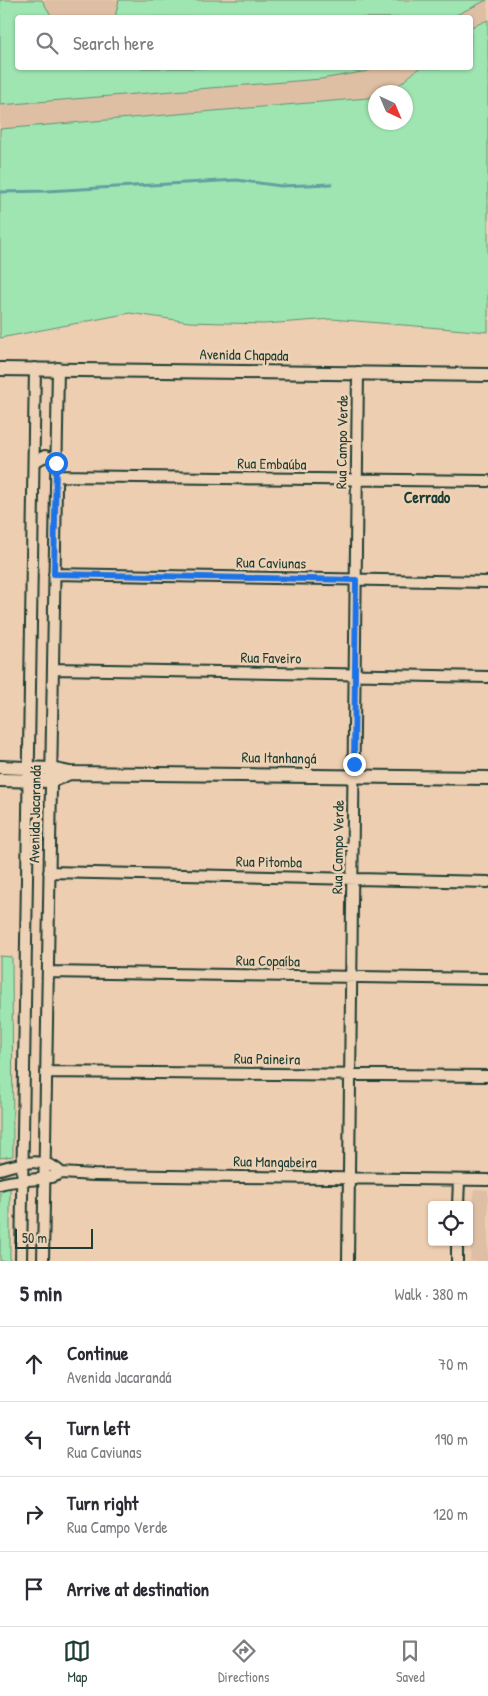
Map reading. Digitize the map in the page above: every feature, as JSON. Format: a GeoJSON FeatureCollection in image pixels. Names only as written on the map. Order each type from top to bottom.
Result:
{"type":"FeatureCollection","features":[{"type":"Feature","properties":{"kind":"street"},"geometry":{"type":"LineString","coordinates":[[21,1261],[35,368]]}},
{"type":"Feature","properties":{"kind":"street","name":"Avenida Chapada"},"geometry":{"type":"LineString","coordinates":[[0,369],[58,368],[488,375]]}},
{"type":"Feature","properties":{"kind":"street","name":"Avenida Jacarandá"},"geometry":{"type":"LineString","coordinates":[[43,1261],[58,368]]}},
{"type":"Feature","properties":{"kind":"street","name":"Rua Campo Verde"},"geometry":{"type":"LineString","coordinates":[[348,1261],[358,372]]}},
{"type":"Feature","properties":{"kind":"street"},"geometry":{"type":"LineString","coordinates":[[34,462],[45,456],[56,459]]}},
{"type":"Feature","properties":{"kind":"street","name":"Rua Embaúba"},"geometry":{"type":"LineString","coordinates":[[56,476],[488,481]]}},
{"type":"Feature","properties":{"kind":"street","name":"Rua Caviunas"},"geometry":{"type":"LineString","coordinates":[[54,574],[488,582]]}},
{"type":"Feature","properties":{"kind":"street","name":"Rua Faveiro"},"geometry":{"type":"LineString","coordinates":[[53,669],[488,677]]}},
{"type":"Feature","properties":{"kind":"street","name":"Rua Itanhangá"},"geometry":{"type":"LineString","coordinates":[[0,767],[29,774],[51,775],[70,773],[488,778]]}},
{"type":"Feature","properties":{"kind":"street","name":"Rua Itanhangá"},"geometry":{"type":"LineString","coordinates":[[0,780],[29,774]]}},
{"type":"Feature","properties":{"kind":"street","name":"Rua Pitomba"},"geometry":{"type":"LineString","coordinates":[[49,872],[488,882]]}},
{"type":"Feature","properties":{"kind":"street","name":"Rua Copaíba"},"geometry":{"type":"LineString","coordinates":[[48,972],[488,979]]}},
{"type":"Feature","properties":{"kind":"street","name":"Rua Paineira"},"geometry":{"type":"LineString","coordinates":[[46,1072],[488,1076]]}},
{"type":"Feature","properties":{"kind":"street"},"geometry":{"type":"LineString","coordinates":[[2,1169],[22,1164],[44,1162],[61,1173],[55,1177],[22,1179],[4,1183]]}},
{"type":"Feature","properties":{"kind":"street","name":"Rua Mangabeira"},"geometry":{"type":"LineString","coordinates":[[61,1173],[488,1180]]}},
{"type":"Feature","properties":{"kind":"street"},"geometry":{"type":"LineString","coordinates":[[458,1201],[459,1180]]}},
{"type":"Feature","properties":{"kind":"street"},"geometry":{"type":"LineString","coordinates":[[456,1261],[457,1246]]}},
{"type":"Feature","properties":{"kind":"shaded area"},"geometry":{"type":"Polygon","coordinates":[[[0,0],[488,0],[488,20],[473,26],[473,15],[15,15],[15,70],[417,70],[399,85],[368,85],[368,98],[0,129],[0,0]]]}},
{"type":"Feature","properties":{"kind":"shaded area"},"geometry":{"type":"Polygon","coordinates":[[[474,1189],[488,1190],[488,1261],[470,1261],[471,1246],[473,1246],[474,1189]]]}},
{"type":"Feature","properties":{"kind":"green space"},"geometry":{"type":"Polygon","coordinates":[[[0,0],[42,0],[51,15],[15,15],[15,70],[370,70],[321,79],[0,105],[0,0]]]}},
{"type":"Feature","properties":{"kind":"green space"},"geometry":{"type":"Polygon","coordinates":[[[119,0],[487,0],[456,15],[115,15],[119,0]]]}},
{"type":"Feature","properties":{"kind":"green space"},"geometry":{"type":"Polygon","coordinates":[[[488,20],[488,332],[332,319],[264,324],[189,322],[130,313],[0,338],[0,129],[368,98],[368,130],[413,130],[413,85],[399,85],[417,70],[473,70],[473,26],[488,20]]]}},
{"type":"Feature","properties":{"kind":"green space"},"geometry":{"type":"Polygon","coordinates":[[[0,956],[12,957],[13,1156],[0,1158],[0,956]]]}},
{"type":"Feature","properties":{"kind":"green space"},"geometry":{"type":"Polygon","coordinates":[[[10,1187],[10,1261],[0,1261],[0,1190],[10,1187]]]}},
{"type":"Feature","properties":{"kind":"waterway"},"geometry":{"type":"LineString","coordinates":[[0,192],[237,180],[281,186],[331,184]]}},
{"type":"Feature","properties":{"kind":"district","name":"Cerrado"},"geometry":{"type":"Point","coordinates":[427,497]}},
{"type":"Feature","properties":{"kind":"route"},"geometry":{"type":"LineString","coordinates":[[56,463],[54,574],[356,580],[354,764]]}}]}
